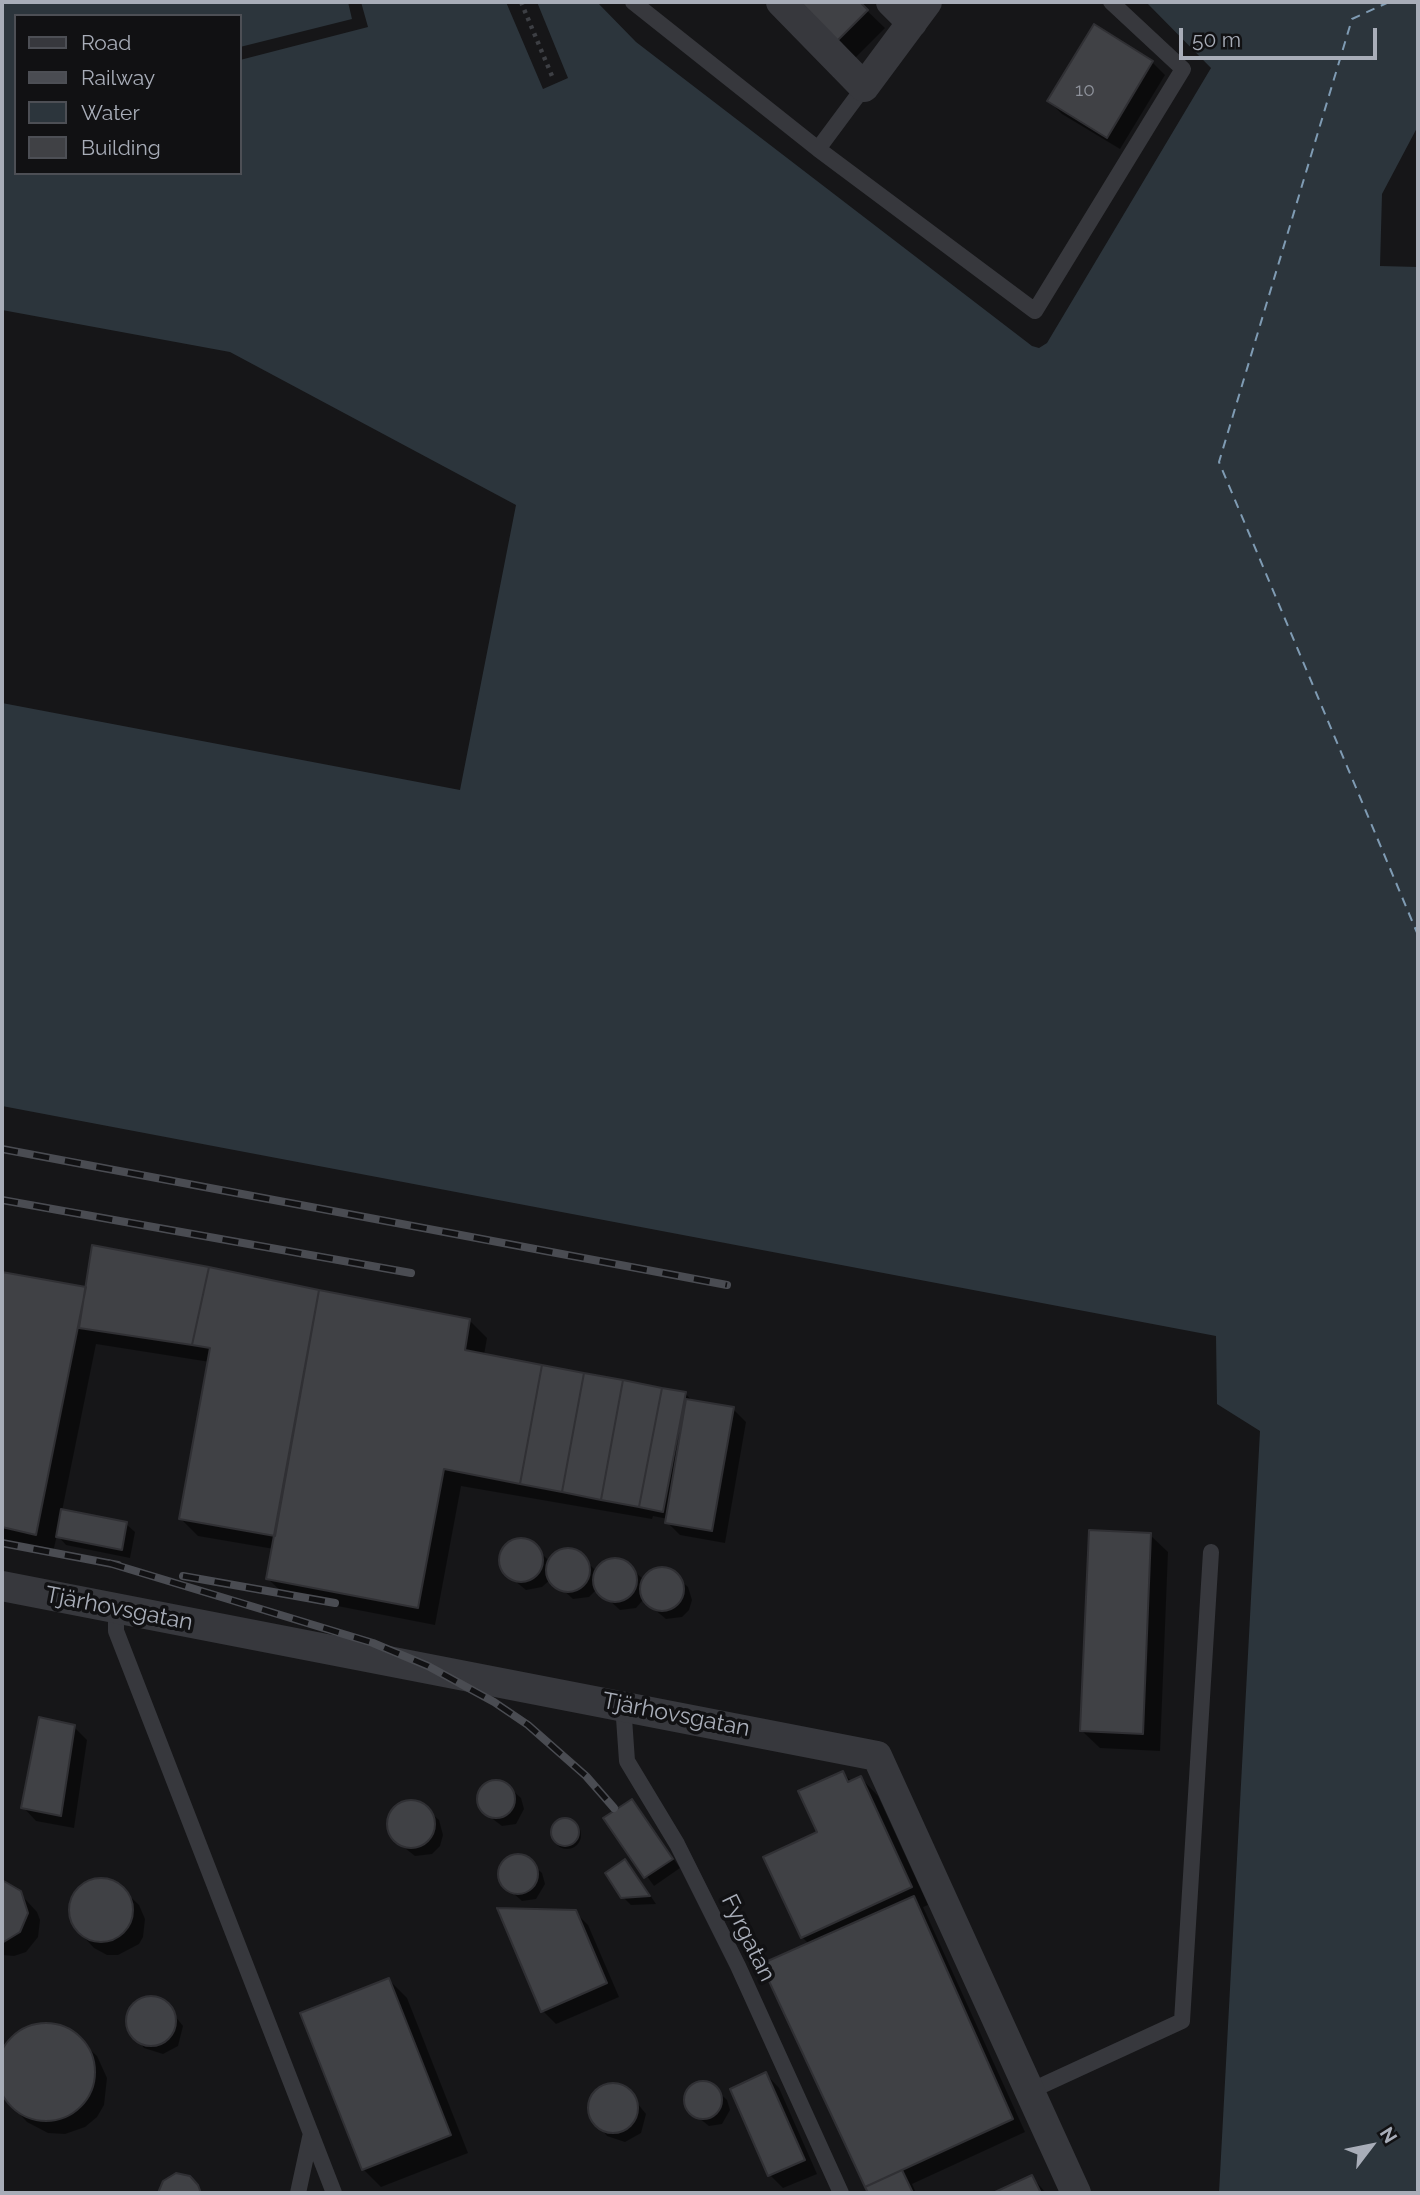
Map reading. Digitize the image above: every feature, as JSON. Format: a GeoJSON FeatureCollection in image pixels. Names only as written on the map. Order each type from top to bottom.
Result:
{"type":"FeatureCollection","features":[{"type":"Feature","properties":{"kind":"street"},"geometry":{"type":"LineString","coordinates":[[781,2],[864,87],[919,12],[891,2]]}},
{"type":"Feature","properties":{"kind":"street","name":"Tjärhovsgatan"},"geometry":{"type":"LineString","coordinates":[[2,1586],[623,1704],[877,1756],[1076,2193]]}},
{"type":"Feature","properties":{"kind":"lane"},"geometry":{"type":"LineString","coordinates":[[633,2],[818,149],[1035,312],[1183,69],[1111,2]]}},
{"type":"Feature","properties":{"kind":"lane"},"geometry":{"type":"LineString","coordinates":[[818,149],[864,87]]}},
{"type":"Feature","properties":{"kind":"lane"},"geometry":{"type":"LineString","coordinates":[[1030,2091],[1182,2021],[1211,1552]]}},
{"type":"Feature","properties":{"kind":"lane"},"geometry":{"type":"LineString","coordinates":[[116,1608],[116,1631],[334,2193]]}},
{"type":"Feature","properties":{"kind":"lane","name":"Fyrgatan"},"geometry":{"type":"LineString","coordinates":[[623,1704],[627,1761],[677,1844],[738,1966],[841,2193]]}},
{"type":"Feature","properties":{"kind":"lane"},"geometry":{"type":"LineString","coordinates":[[298,2193],[311,2133]]}},
{"type":"Feature","properties":{"kind":"path"},"geometry":{"type":"LineString","coordinates":[[521,2],[552,76]]}},
{"type":"Feature","properties":{"kind":"water"},"geometry":{"type":"Polygon","coordinates":[[[2,2],[506,2],[543,89],[568,78],[537,2],[597,2],[636,42],[1032,346],[1039,348],[1047,343],[1211,68],[1146,2],[1418,2],[1418,126],[1382,194],[1380,266],[1418,267],[1418,2193],[1219,2193],[1260,1431],[1217,1404],[1216,1336],[2,1106],[2,703],[460,790],[516,505],[230,352],[2,310],[2,2]]]}},
{"type":"Feature","properties":{"kind":"pier"},"geometry":{"type":"Polygon","coordinates":[[[348,2],[361,2],[368,27],[242,59],[242,46],[352,19],[348,2]]]}},
{"type":"Feature","properties":{"kind":"building"},"geometry":{"type":"Polygon","coordinates":[[[793,2],[860,2],[868,10],[834,44],[793,2]]]}},
{"type":"Feature","properties":{"kind":"building"},"geometry":{"type":"Polygon","coordinates":[[[1094,24],[1153,61],[1107,138],[1047,101],[1094,24]]]}},
{"type":"Feature","properties":{"kind":"building"},"geometry":{"type":"Polygon","coordinates":[[[92,1245],[209,1267],[192,1345],[79,1328],[92,1245]]]}},
{"type":"Feature","properties":{"kind":"building"},"geometry":{"type":"Polygon","coordinates":[[[209,1267],[319,1290],[275,1536],[179,1519],[210,1348],[192,1345],[209,1267]]]}},
{"type":"Feature","properties":{"kind":"building"},"geometry":{"type":"Polygon","coordinates":[[[2,1272],[86,1287],[36,1535],[2,1527],[2,1272]]]}},
{"type":"Feature","properties":{"kind":"building"},"geometry":{"type":"Polygon","coordinates":[[[319,1290],[470,1319],[465,1350],[542,1365],[520,1484],[444,1469],[418,1608],[266,1579],[319,1290]]]}},
{"type":"Feature","properties":{"kind":"building"},"geometry":{"type":"Polygon","coordinates":[[[542,1365],[584,1373],[562,1492],[520,1484],[542,1365]]]}},
{"type":"Feature","properties":{"kind":"building"},"geometry":{"type":"Polygon","coordinates":[[[584,1373],[623,1380],[601,1500],[562,1492],[584,1373]]]}},
{"type":"Feature","properties":{"kind":"building"},"geometry":{"type":"Polygon","coordinates":[[[623,1380],[662,1388],[639,1507],[601,1500],[623,1380]]]}},
{"type":"Feature","properties":{"kind":"building"},"geometry":{"type":"Polygon","coordinates":[[[662,1388],[686,1392],[663,1512],[639,1507],[662,1388]]]}},
{"type":"Feature","properties":{"kind":"building"},"geometry":{"type":"Polygon","coordinates":[[[686,1399],[734,1407],[712,1531],[665,1523],[686,1399]]]}},
{"type":"Feature","properties":{"kind":"building"},"geometry":{"type":"Polygon","coordinates":[[[61,1509],[127,1522],[122,1550],[56,1537],[61,1509]]]}},
{"type":"Feature","properties":{"kind":"building"},"geometry":{"type":"Polygon","coordinates":[[[1089,1530],[1151,1533],[1143,1734],[1080,1731],[1089,1530]]]}},
{"type":"Feature","properties":{"kind":"building"},"geometry":{"type":"Polygon","coordinates":[[[521,1538],[536,1545],[543,1560],[536,1575],[521,1582],[506,1575],[499,1560],[506,1545],[521,1538]]]}},
{"type":"Feature","properties":{"kind":"building"},"geometry":{"type":"Polygon","coordinates":[[[568,1548],[583,1555],[590,1570],[583,1585],[568,1592],[553,1585],[546,1570],[553,1555],[568,1548]]]}},
{"type":"Feature","properties":{"kind":"building"},"geometry":{"type":"Polygon","coordinates":[[[615,1558],[630,1565],[637,1580],[630,1595],[615,1602],[600,1595],[593,1580],[600,1565],[615,1558]]]}},
{"type":"Feature","properties":{"kind":"building"},"geometry":{"type":"Polygon","coordinates":[[[662,1567],[677,1574],[684,1589],[677,1604],[662,1611],[647,1604],[640,1589],[647,1574],[662,1567]]]}},
{"type":"Feature","properties":{"kind":"building"},"geometry":{"type":"Polygon","coordinates":[[[39,1717],[75,1725],[61,1816],[21,1808],[39,1717]]]}},
{"type":"Feature","properties":{"kind":"building"},"geometry":{"type":"Polygon","coordinates":[[[843,1771],[848,1782],[861,1776],[912,1887],[801,1938],[763,1857],[817,1832],[798,1791],[843,1771]]]}},
{"type":"Feature","properties":{"kind":"building"},"geometry":{"type":"Polygon","coordinates":[[[496,1780],[510,1785],[515,1799],[510,1813],[496,1818],[482,1813],[477,1799],[482,1785],[496,1780]]]}},
{"type":"Feature","properties":{"kind":"building"},"geometry":{"type":"Polygon","coordinates":[[[632,1799],[673,1859],[644,1878],[603,1818],[632,1799]]]}},
{"type":"Feature","properties":{"kind":"building"},"geometry":{"type":"Polygon","coordinates":[[[411,1800],[428,1807],[435,1824],[428,1841],[411,1848],[394,1841],[387,1824],[394,1807],[411,1800]]]}},
{"type":"Feature","properties":{"kind":"building"},"geometry":{"type":"Polygon","coordinates":[[[565,1818],[575,1822],[579,1832],[575,1842],[565,1846],[555,1842],[551,1832],[555,1822],[565,1818]]]}},
{"type":"Feature","properties":{"kind":"building"},"geometry":{"type":"Polygon","coordinates":[[[518,1854],[532,1860],[538,1874],[532,1888],[518,1894],[504,1888],[498,1874],[504,1860],[518,1854]]]}},
{"type":"Feature","properties":{"kind":"building"},"geometry":{"type":"Polygon","coordinates":[[[625,1859],[650,1896],[621,1898],[605,1873],[625,1859]]]}},
{"type":"Feature","properties":{"kind":"building"},"geometry":{"type":"Polygon","coordinates":[[[95,1878],[107,1878],[124,1887],[131,1898],[131,1922],[124,1933],[107,1942],[95,1942],[83,1937],[74,1928],[69,1916],[69,1904],[74,1892],[83,1883],[95,1878]]]}},
{"type":"Feature","properties":{"kind":"building"},"geometry":{"type":"Polygon","coordinates":[[[2,1880],[21,1891],[28,1913],[20,1932],[2,1943],[2,1880]]]}},
{"type":"Feature","properties":{"kind":"building"},"geometry":{"type":"Polygon","coordinates":[[[914,1896],[1013,2119],[865,2187],[761,1964],[914,1896]]]}},
{"type":"Feature","properties":{"kind":"building"},"geometry":{"type":"Polygon","coordinates":[[[497,1908],[576,1910],[607,1983],[541,2012],[497,1908]]]}},
{"type":"Feature","properties":{"kind":"building"},"geometry":{"type":"Polygon","coordinates":[[[389,1978],[451,2135],[362,2170],[300,2013],[389,1978]]]}},
{"type":"Feature","properties":{"kind":"building"},"geometry":{"type":"Polygon","coordinates":[[[151,1996],[169,2003],[176,2021],[169,2039],[151,2046],[133,2039],[126,2021],[133,2003],[151,1996]]]}},
{"type":"Feature","properties":{"kind":"building"},"geometry":{"type":"Polygon","coordinates":[[[36,2024],[56,2024],[73,2031],[87,2045],[94,2062],[94,2082],[87,2099],[73,2113],[56,2120],[36,2120],[19,2113],[5,2099],[-1,2085],[-1,2059],[5,2045],[19,2031],[36,2024]]]}},
{"type":"Feature","properties":{"kind":"building"},"geometry":{"type":"Polygon","coordinates":[[[766,2072],[805,2160],[768,2176],[730,2089],[766,2072]]]}},
{"type":"Feature","properties":{"kind":"building"},"geometry":{"type":"Polygon","coordinates":[[[703,2081],[716,2087],[722,2100],[716,2113],[703,2119],[690,2113],[684,2100],[690,2087],[703,2081]]]}},
{"type":"Feature","properties":{"kind":"building"},"geometry":{"type":"Polygon","coordinates":[[[613,2083],[631,2090],[638,2108],[631,2126],[613,2133],[595,2126],[588,2108],[595,2090],[613,2083]]]}},
{"type":"Feature","properties":{"kind":"building"},"geometry":{"type":"Polygon","coordinates":[[[902,2170],[913,2193],[868,2193],[865,2187],[902,2170]]]}},
{"type":"Feature","properties":{"kind":"building"},"geometry":{"type":"Polygon","coordinates":[[[176,2173],[190,2176],[201,2193],[158,2193],[163,2181],[176,2173]]]}},
{"type":"Feature","properties":{"kind":"building"},"geometry":{"type":"Polygon","coordinates":[[[1032,2175],[1041,2193],[995,2193],[995,2192],[1032,2175]]]}},
{"type":"Feature","properties":{"kind":"ferry route"},"geometry":{"type":"LineString","coordinates":[[1389,2],[1352,19],[1219,462],[1418,935]]}},
{"type":"Feature","properties":{"kind":"railway"},"geometry":{"type":"LineString","coordinates":[[2,1149],[727,1285]]}},
{"type":"Feature","properties":{"kind":"railway"},"geometry":{"type":"LineString","coordinates":[[2,1200],[411,1273]]}},
{"type":"Feature","properties":{"kind":"railway"},"geometry":{"type":"LineString","coordinates":[[2,1543],[118,1565]]}},
{"type":"Feature","properties":{"kind":"railway"},"geometry":{"type":"LineString","coordinates":[[109,1563],[373,1643],[428,1666],[494,1702],[528,1725],[586,1776],[614,1808]]}},
{"type":"Feature","properties":{"kind":"railway"},"geometry":{"type":"LineString","coordinates":[[183,1576],[335,1603]]}}]}
